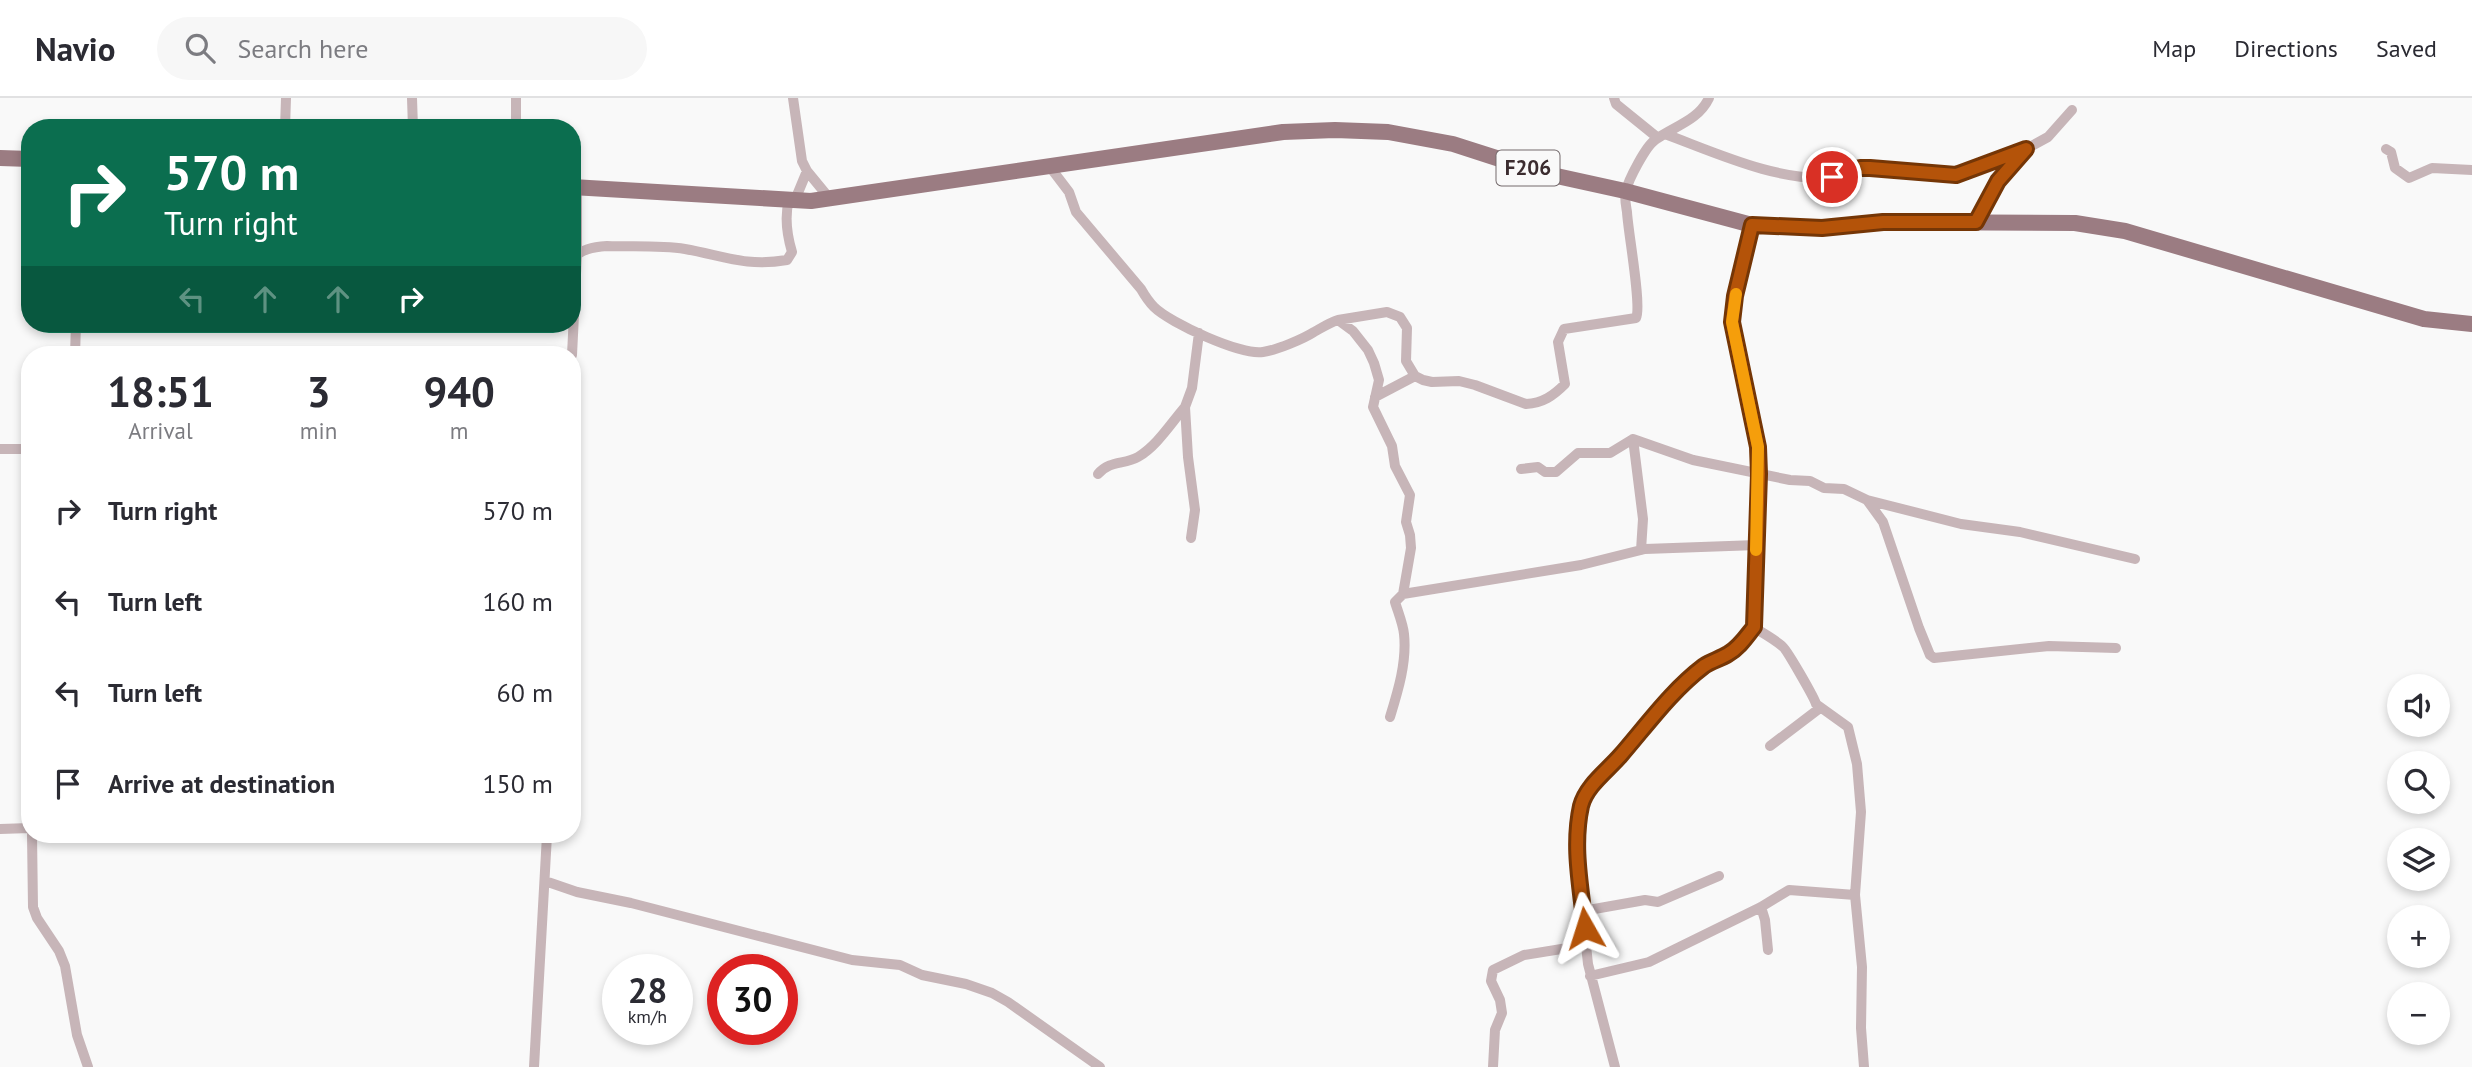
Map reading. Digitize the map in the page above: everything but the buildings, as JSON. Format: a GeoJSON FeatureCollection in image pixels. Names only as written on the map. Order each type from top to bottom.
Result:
{"type":"FeatureCollection","features":[{"type":"Feature","properties":{"kind":"main road","name":"F206"},"geometry":{"type":"LineString","coordinates":[[581,188],[792,200],[830,199],[1283,132],[1388,132],[1453,144],[1543,173],[1625,191],[1752,225],[1822,228],[1883,222],[2075,223],[2125,231],[2424,319],[2472,324]]}},
{"type":"Feature","properties":{"kind":"main road"},"geometry":{"type":"LineString","coordinates":[[0,158],[21,159]]}},
{"type":"Feature","properties":{"kind":"street"},"geometry":{"type":"LineString","coordinates":[[285,119],[286,98]]}},
{"type":"Feature","properties":{"kind":"street"},"geometry":{"type":"LineString","coordinates":[[412,98],[413,119]]}},
{"type":"Feature","properties":{"kind":"street"},"geometry":{"type":"LineString","coordinates":[[516,98],[516,119]]}},
{"type":"Feature","properties":{"kind":"street"},"geometry":{"type":"LineString","coordinates":[[793,98],[802,161],[830,199]]}},
{"type":"Feature","properties":{"kind":"street"},"geometry":{"type":"LineString","coordinates":[[1614,98],[1616,104],[1662,136],[1765,169],[1805,176],[1832,177],[1860,168],[1956,175],[2026,149],[2048,137],[2072,110]]}},
{"type":"Feature","properties":{"kind":"street"},"geometry":{"type":"LineString","coordinates":[[1050,167],[1069,192],[1076,212],[1142,289],[1150,303],[1163,314],[1199,333],[1239,349],[1263,352],[1312,334],[1328,323],[1387,312],[1401,317],[1407,328],[1406,361],[1415,376],[1432,382],[1459,381],[1526,404],[1537,404],[1553,397],[1565,384],[1558,342],[1564,329],[1606,324],[1638,316],[1625,191],[1645,151],[1662,136],[1699,113],[1709,98]]}},
{"type":"Feature","properties":{"kind":"street"},"geometry":{"type":"LineString","coordinates":[[1976,222],[1998,181],[2026,149]]}},
{"type":"Feature","properties":{"kind":"street"},"geometry":{"type":"LineString","coordinates":[[2386,149],[2391,152],[2395,168],[2409,178],[2432,168],[2472,170]]}},
{"type":"Feature","properties":{"kind":"street"},"geometry":{"type":"LineString","coordinates":[[581,254],[595,247],[620,247],[682,249],[746,263],[764,264],[788,260],[792,252],[787,233],[792,200],[807,171]]}},
{"type":"Feature","properties":{"kind":"street"},"geometry":{"type":"LineString","coordinates":[[1615,1067],[1590,976],[1578,870],[1577,824],[1587,792],[1654,714],[1705,666],[1739,646],[1754,627],[1758,447],[1732,322],[1735,296],[1752,225]]}},
{"type":"Feature","properties":{"kind":"street"},"geometry":{"type":"LineString","coordinates":[[1338,320],[1353,331],[1368,350],[1379,380],[1373,407],[1392,446],[1395,466],[1410,495],[1406,522],[1411,548],[1403,594],[1395,602],[1404,632],[1402,667],[1390,717]]}},
{"type":"Feature","properties":{"kind":"street"},"geometry":{"type":"LineString","coordinates":[[1191,538],[1195,510],[1185,407],[1194,379],[1199,333]]}},
{"type":"Feature","properties":{"kind":"street"},"geometry":{"type":"LineString","coordinates":[[1375,397],[1415,376]]}},
{"type":"Feature","properties":{"kind":"street"},"geometry":{"type":"LineString","coordinates":[[1098,474],[1105,466],[1137,458],[1185,407]]}},
{"type":"Feature","properties":{"kind":"street"},"geometry":{"type":"LineString","coordinates":[[1633,439],[1693,460],[1759,474],[1810,481],[1824,488],[1844,489],[1867,500],[1961,524],[2020,532],[2135,559]]}},
{"type":"Feature","properties":{"kind":"street"},"geometry":{"type":"LineString","coordinates":[[1521,469],[1538,467],[1545,472],[1556,472],[1578,453],[1610,453],[1633,439]]}},
{"type":"Feature","properties":{"kind":"street"},"geometry":{"type":"LineString","coordinates":[[1633,439],[1643,519],[1641,550]]}},
{"type":"Feature","properties":{"kind":"street"},"geometry":{"type":"LineString","coordinates":[[0,449],[21,449]]}},
{"type":"Feature","properties":{"kind":"street"},"geometry":{"type":"LineString","coordinates":[[1867,500],[1883,522],[1919,628],[1934,658],[2049,646],[2116,648]]}},
{"type":"Feature","properties":{"kind":"street"},"geometry":{"type":"LineString","coordinates":[[1403,594],[1581,565],[1641,550],[1757,545]]}},
{"type":"Feature","properties":{"kind":"street"},"geometry":{"type":"LineString","coordinates":[[1754,627],[1790,653],[1796,670],[1820,708],[1848,727],[1857,764],[1861,811],[1855,895],[1862,967],[1861,1028],[1864,1067]]}},
{"type":"Feature","properties":{"kind":"street"},"geometry":{"type":"LineString","coordinates":[[1770,746],[1820,708]]}},
{"type":"Feature","properties":{"kind":"street"},"geometry":{"type":"LineString","coordinates":[[0,829],[21,828]]}},
{"type":"Feature","properties":{"kind":"street"},"geometry":{"type":"LineString","coordinates":[[32,843],[33,907],[37,918],[60,951],[77,1035],[89,1067]]}},
{"type":"Feature","properties":{"kind":"street"},"geometry":{"type":"LineString","coordinates":[[534,1067],[547,843]]}},
{"type":"Feature","properties":{"kind":"street"},"geometry":{"type":"LineString","coordinates":[[1583,911],[1645,900],[1658,902],[1720,876]]}},
{"type":"Feature","properties":{"kind":"street"},"geometry":{"type":"LineString","coordinates":[[545,881],[578,892],[852,960],[900,965],[922,975],[967,984],[1008,1002],[1100,1067]]}},
{"type":"Feature","properties":{"kind":"street"},"geometry":{"type":"LineString","coordinates":[[1590,976],[1648,962],[1761,907],[1789,890],[1855,895]]}},
{"type":"Feature","properties":{"kind":"street"},"geometry":{"type":"LineString","coordinates":[[1761,907],[1768,950]]}},
{"type":"Feature","properties":{"kind":"street"},"geometry":{"type":"LineString","coordinates":[[1493,1067],[1495,1030],[1503,1013],[1491,981],[1493,970],[1524,955],[1586,945]]}},
{"type":"Feature","properties":{"kind":"slow traffic"},"geometry":{"type":"LineString","coordinates":[[1736,294],[1732,322],[1758,447],[1756,550]]}},
{"type":"Feature","properties":{"kind":"route"},"geometry":{"type":"LineString","coordinates":[[1585,928],[1578,870],[1577,824],[1587,792],[1654,714],[1705,666],[1739,646],[1754,627],[1758,447],[1732,322],[1735,296],[1752,225],[1822,228],[1883,222],[1976,222],[1998,181],[2026,149],[1956,175],[1860,168],[1832,177]]}}]}
